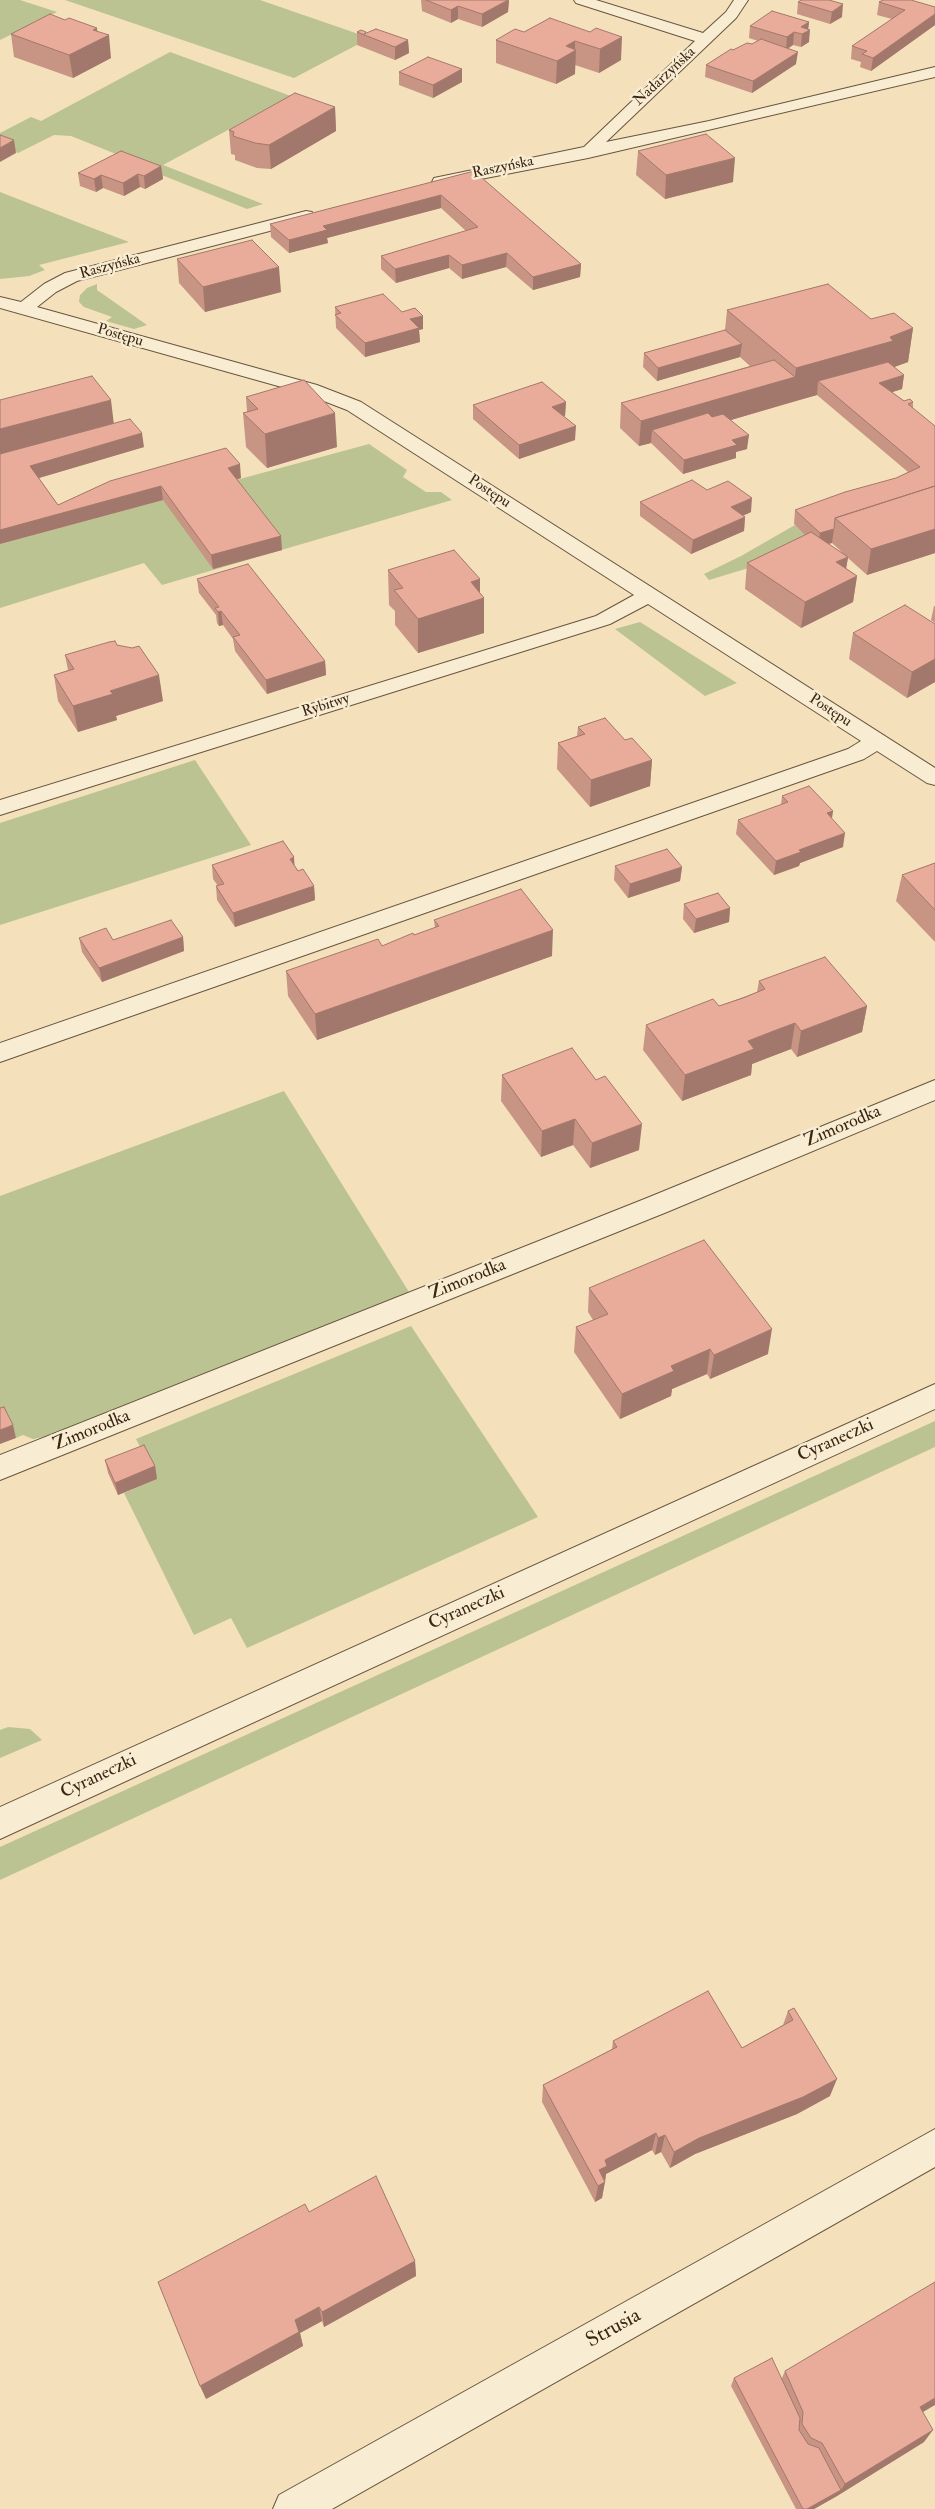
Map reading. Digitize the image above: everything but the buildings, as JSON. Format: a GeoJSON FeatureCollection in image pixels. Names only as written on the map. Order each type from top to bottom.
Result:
{"type":"FeatureCollection","features":[{"type":"Feature","properties":{"kind":"street"},"geometry":{"type":"LineString","coordinates":[[581,0],[705,40]]}},
{"type":"Feature","properties":{"kind":"street","name":"Nadarzyńska"},"geometry":{"type":"LineString","coordinates":[[588,153],[606,133],[730,15],[741,0]]}},
{"type":"Feature","properties":{"kind":"street","name":"Raszyńska"},"geometry":{"type":"LineString","coordinates":[[423,186],[500,168],[588,153],[935,72]]}},
{"type":"Feature","properties":{"kind":"street","name":"Raszyńska"},"geometry":{"type":"LineString","coordinates":[[23,309],[50,288],[72,277],[320,213]]}},
{"type":"Feature","properties":{"kind":"street","name":"Postępu"},"geometry":{"type":"LineString","coordinates":[[0,302],[340,399],[390,428],[935,778]]}},
{"type":"Feature","properties":{"kind":"street","name":"Rybitwy"},"geometry":{"type":"LineString","coordinates":[[0,808],[603,620],[649,595]]}},
{"type":"Feature","properties":{"kind":"street"},"geometry":{"type":"LineString","coordinates":[[0,1053],[856,754],[878,741]]}},
{"type":"Feature","properties":{"kind":"street","name":"Zimorodka"},"geometry":{"type":"LineString","coordinates":[[0,1468],[657,1205],[935,1089]]}},
{"type":"Feature","properties":{"kind":"street","name":"Cyraneczki"},"geometry":{"type":"LineString","coordinates":[[0,1823],[935,1396]]}},
{"type":"Feature","properties":{"kind":"street","name":"Strusia"},"geometry":{"type":"LineString","coordinates":[[293,2509],[935,2147]]}},
{"type":"Feature","properties":{"kind":"green space"},"geometry":{"type":"Polygon","coordinates":[[[0,0],[20,0],[57,12],[0,40],[0,0]]]}},
{"type":"Feature","properties":{"kind":"green space"},"geometry":{"type":"Polygon","coordinates":[[[65,0],[260,0],[370,38],[294,78],[65,0]]]}},
{"type":"Feature","properties":{"kind":"green space"},"geometry":{"type":"Polygon","coordinates":[[[170,52],[291,96],[163,165],[263,204],[247,209],[129,162],[131,160],[71,136],[54,135],[18,153],[0,147],[0,133],[31,117],[41,121],[170,52]]]}},
{"type":"Feature","properties":{"kind":"green space"},"geometry":{"type":"Polygon","coordinates":[[[0,192],[129,242],[39,265],[45,270],[29,276],[0,279],[0,192]]]}},
{"type":"Feature","properties":{"kind":"green space"},"geometry":{"type":"Polygon","coordinates":[[[97,284],[97,290],[147,325],[134,329],[106,321],[112,317],[84,307],[79,302],[80,295],[87,288],[97,284]]]}},
{"type":"Feature","properties":{"kind":"green space"},"geometry":{"type":"Polygon","coordinates":[[[369,444],[407,470],[403,477],[426,492],[441,492],[452,500],[162,585],[144,563],[0,608],[0,544],[369,444]]]}},
{"type":"Feature","properties":{"kind":"green space"},"geometry":{"type":"Polygon","coordinates":[[[795,525],[818,547],[709,580],[704,574],[741,556],[795,525]]]}},
{"type":"Feature","properties":{"kind":"green space"},"geometry":{"type":"Polygon","coordinates":[[[640,622],[737,683],[705,696],[615,629],[640,622]]]}},
{"type":"Feature","properties":{"kind":"green space"},"geometry":{"type":"Polygon","coordinates":[[[195,760],[251,845],[0,925],[0,823],[195,760]]]}},
{"type":"Feature","properties":{"kind":"green space"},"geometry":{"type":"Polygon","coordinates":[[[284,1091],[409,1292],[48,1436],[33,1439],[23,1435],[16,1438],[8,1420],[0,1423],[0,1196],[284,1091]]]}},
{"type":"Feature","properties":{"kind":"green space"},"geometry":{"type":"Polygon","coordinates":[[[411,1326],[538,1517],[247,1648],[231,1618],[194,1635],[124,1493],[157,1479],[136,1439],[411,1326]]]}},
{"type":"Feature","properties":{"kind":"green space"},"geometry":{"type":"Polygon","coordinates":[[[935,1421],[935,1447],[0,1880],[0,1847],[935,1421]]]}},
{"type":"Feature","properties":{"kind":"green space"},"geometry":{"type":"Polygon","coordinates":[[[8,1727],[30,1729],[42,1740],[0,1758],[0,1730],[8,1727]]]}}]}
